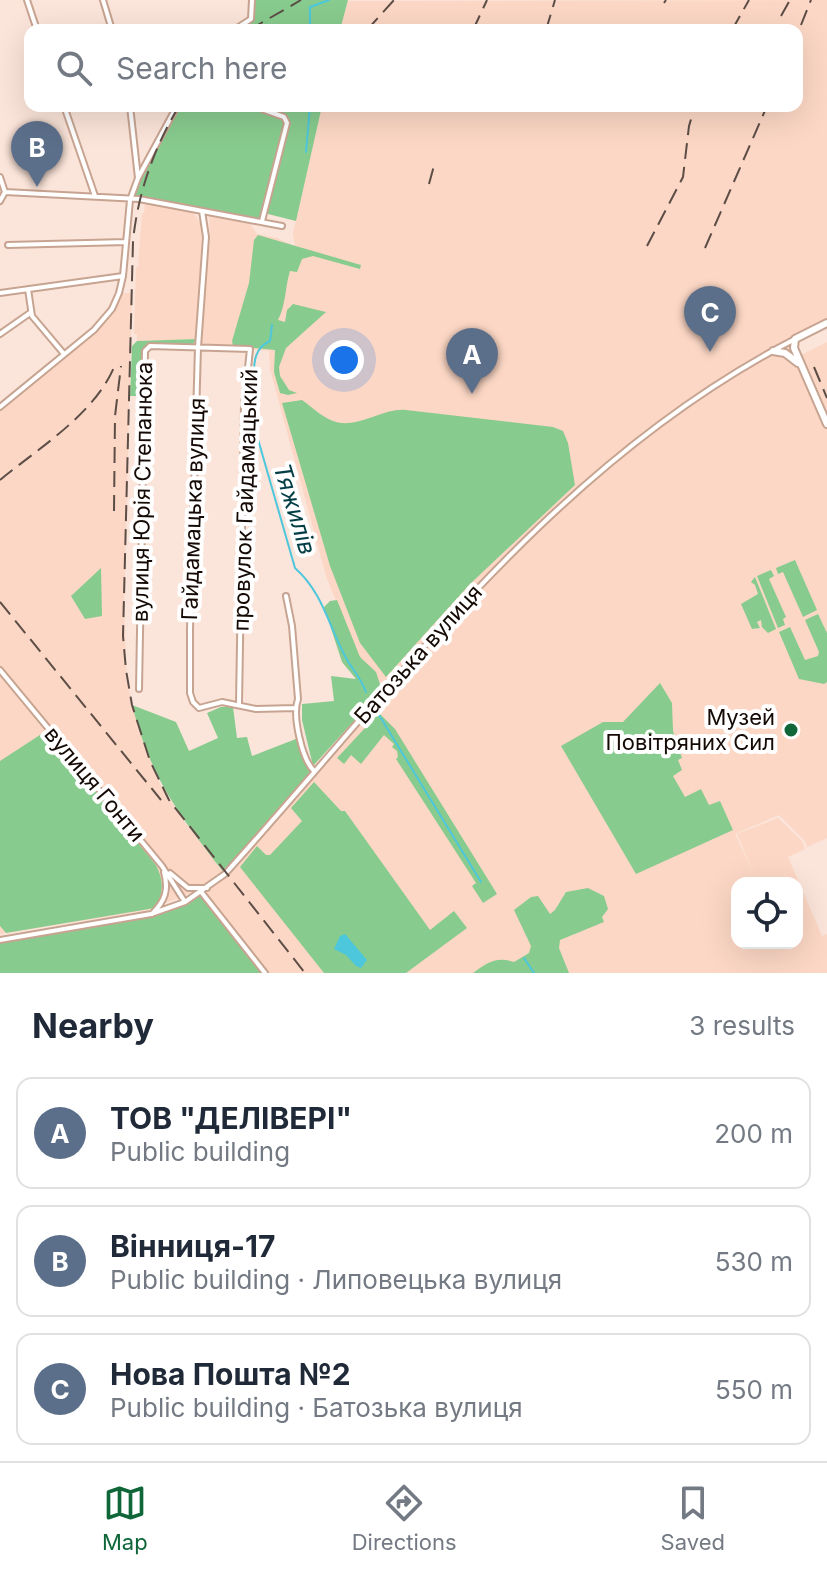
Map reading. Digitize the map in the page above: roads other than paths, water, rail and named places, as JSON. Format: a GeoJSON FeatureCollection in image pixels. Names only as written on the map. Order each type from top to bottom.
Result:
{"type":"FeatureCollection","features":[{"type":"Feature","properties":{"kind":"main road","name":"Батозька вулиця"},"geometry":{"type":"LineString","coordinates":[[795,339],[827,323]]}},
{"type":"Feature","properties":{"kind":"main road"},"geometry":{"type":"LineString","coordinates":[[795,339],[794,348],[827,424]]}},
{"type":"Feature","properties":{"kind":"main road"},"geometry":{"type":"LineString","coordinates":[[773,351],[790,355],[802,369]]}},
{"type":"Feature","properties":{"kind":"street"},"geometry":{"type":"LineString","coordinates":[[27,0],[35,24]]}},
{"type":"Feature","properties":{"kind":"street"},"geometry":{"type":"LineString","coordinates":[[103,0],[110,24]]}},
{"type":"Feature","properties":{"kind":"street"},"geometry":{"type":"LineString","coordinates":[[243,24],[251,19],[252,0]]}},
{"type":"Feature","properties":{"kind":"street"},"geometry":{"type":"LineString","coordinates":[[66,112],[95,196]]}},
{"type":"Feature","properties":{"kind":"street"},"geometry":{"type":"LineString","coordinates":[[131,112],[138,178]]}},
{"type":"Feature","properties":{"kind":"street"},"geometry":{"type":"LineString","coordinates":[[0,407],[94,330],[108,314],[119,293],[123,276],[130,200],[138,178],[174,112]]}},
{"type":"Feature","properties":{"kind":"street"},"geometry":{"type":"LineString","coordinates":[[262,221],[287,123],[284,117],[270,112]]}},
{"type":"Feature","properties":{"kind":"street"},"geometry":{"type":"LineString","coordinates":[[0,177],[5,192],[0,201]]}},
{"type":"Feature","properties":{"kind":"street"},"geometry":{"type":"LineString","coordinates":[[5,192],[130,200],[282,226]]}},
{"type":"Feature","properties":{"kind":"street","name":"Гайдамацька вулиця"},"geometry":{"type":"LineString","coordinates":[[202,211],[206,237],[198,347],[190,693],[199,708],[218,703],[256,709],[295,708]]}},
{"type":"Feature","properties":{"kind":"street"},"geometry":{"type":"LineString","coordinates":[[8,245],[126,242]]}},
{"type":"Feature","properties":{"kind":"street"},"geometry":{"type":"LineString","coordinates":[[0,293],[123,276]]}},
{"type":"Feature","properties":{"kind":"street"},"geometry":{"type":"LineString","coordinates":[[28,289],[30,313],[64,354]]}},
{"type":"Feature","properties":{"kind":"street"},"geometry":{"type":"LineString","coordinates":[[0,334],[30,313]]}},
{"type":"Feature","properties":{"kind":"street","name":"Батозька вулиця"},"geometry":{"type":"LineString","coordinates":[[0,940],[151,914],[185,902],[202,892],[225,874],[484,580],[522,541],[638,441],[723,382],[795,339]]}},
{"type":"Feature","properties":{"kind":"street","name":"вулиця Юрія Степанюка"},"geometry":{"type":"LineString","coordinates":[[139,689],[145,351],[150,346],[198,347]]}},
{"type":"Feature","properties":{"kind":"street","name":"провулок Гайдамацький"},"geometry":{"type":"LineString","coordinates":[[198,347],[250,349],[244,406],[239,704]]}},
{"type":"Feature","properties":{"kind":"street"},"geometry":{"type":"LineString","coordinates":[[286,596],[296,670],[298,699],[295,708],[306,763],[314,771]]}},
{"type":"Feature","properties":{"kind":"street","name":"вулиця Гонти"},"geometry":{"type":"LineString","coordinates":[[0,670],[162,866],[185,902]]}},
{"type":"Feature","properties":{"kind":"street"},"geometry":{"type":"LineString","coordinates":[[162,866],[188,888],[207,888]]}},
{"type":"Feature","properties":{"kind":"street"},"geometry":{"type":"LineString","coordinates":[[151,914],[162,904],[167,892],[162,866]]}},
{"type":"Feature","properties":{"kind":"street"},"geometry":{"type":"LineString","coordinates":[[202,892],[265,973]]}},
{"type":"Feature","properties":{"kind":"water"},"geometry":{"type":"Polygon","coordinates":[[[345,934],[367,960],[361,968],[334,949],[340,936],[345,934]]]}},
{"type":"Feature","properties":{"kind":"waterway","name":"Тяжилів"},"geometry":{"type":"LineString","coordinates":[[310,24],[310,7],[329,0]]}},
{"type":"Feature","properties":{"kind":"waterway","name":"Тяжилів"},"geometry":{"type":"LineString","coordinates":[[306,152],[309,112]]}},
{"type":"Feature","properties":{"kind":"waterway","name":"Тяжилів"},"geometry":{"type":"LineString","coordinates":[[272,325],[270,341],[256,355],[249,408],[295,568],[312,587],[366,692]]}},
{"type":"Feature","properties":{"kind":"waterway","name":"Тяжилів"},"geometry":{"type":"LineString","coordinates":[[379,715],[481,882]]}},
{"type":"Feature","properties":{"kind":"waterway","name":"Тяжилів"},"geometry":{"type":"LineString","coordinates":[[524,958],[534,973]]}},
{"type":"Feature","properties":{"kind":"railway"},"geometry":{"type":"LineString","coordinates":[[259,24],[301,0]]}},
{"type":"Feature","properties":{"kind":"railway"},"geometry":{"type":"LineString","coordinates":[[372,24],[394,0]]}},
{"type":"Feature","properties":{"kind":"railway"},"geometry":{"type":"LineString","coordinates":[[476,24],[487,0]]}},
{"type":"Feature","properties":{"kind":"railway"},"geometry":{"type":"LineString","coordinates":[[548,24],[555,0]]}},
{"type":"Feature","properties":{"kind":"railway"},"geometry":{"type":"LineString","coordinates":[[735,24],[749,0]]}},
{"type":"Feature","properties":{"kind":"railway"},"geometry":{"type":"LineString","coordinates":[[781,16],[790,0]]}},
{"type":"Feature","properties":{"kind":"railway"},"geometry":{"type":"LineString","coordinates":[[801,24],[811,0]]}},
{"type":"Feature","properties":{"kind":"railway"},"geometry":{"type":"LineString","coordinates":[[176,112],[148,171],[133,241],[123,636],[126,670],[132,705],[150,761],[169,800],[305,973]]}},
{"type":"Feature","properties":{"kind":"railway"},"geometry":{"type":"LineString","coordinates":[[647,246],[683,177],[693,112]]}},
{"type":"Feature","properties":{"kind":"railway"},"geometry":{"type":"LineString","coordinates":[[705,248],[764,112]]}},
{"type":"Feature","properties":{"kind":"railway"},"geometry":{"type":"LineString","coordinates":[[429,184],[435,162]]}},
{"type":"Feature","properties":{"kind":"railway"},"geometry":{"type":"LineString","coordinates":[[0,480],[80,414],[106,383],[115,365]]}},
{"type":"Feature","properties":{"kind":"railway"},"geometry":{"type":"LineString","coordinates":[[114,511],[115,416],[121,366]]}},
{"type":"Feature","properties":{"kind":"railway"},"geometry":{"type":"LineString","coordinates":[[814,367],[827,398]]}},
{"type":"Feature","properties":{"kind":"railway"},"geometry":{"type":"LineString","coordinates":[[0,602],[161,800]]}},
{"type":"Feature","properties":{"kind":"place","name":"Вінниця-17"},"geometry":{"type":"Point","coordinates":[37,187]}},
{"type":"Feature","properties":{"kind":"place","name":"Нова Пошта №2"},"geometry":{"type":"Point","coordinates":[710,352]}},
{"type":"Feature","properties":{"kind":"place","name":"ТОВ \"ДЕЛІВЕРІ\""},"geometry":{"type":"Point","coordinates":[472,394]}},
{"type":"Feature","properties":{"kind":"place","name":"Музей Повітряних Сил"},"geometry":{"type":"Point","coordinates":[791,730]}}]}
